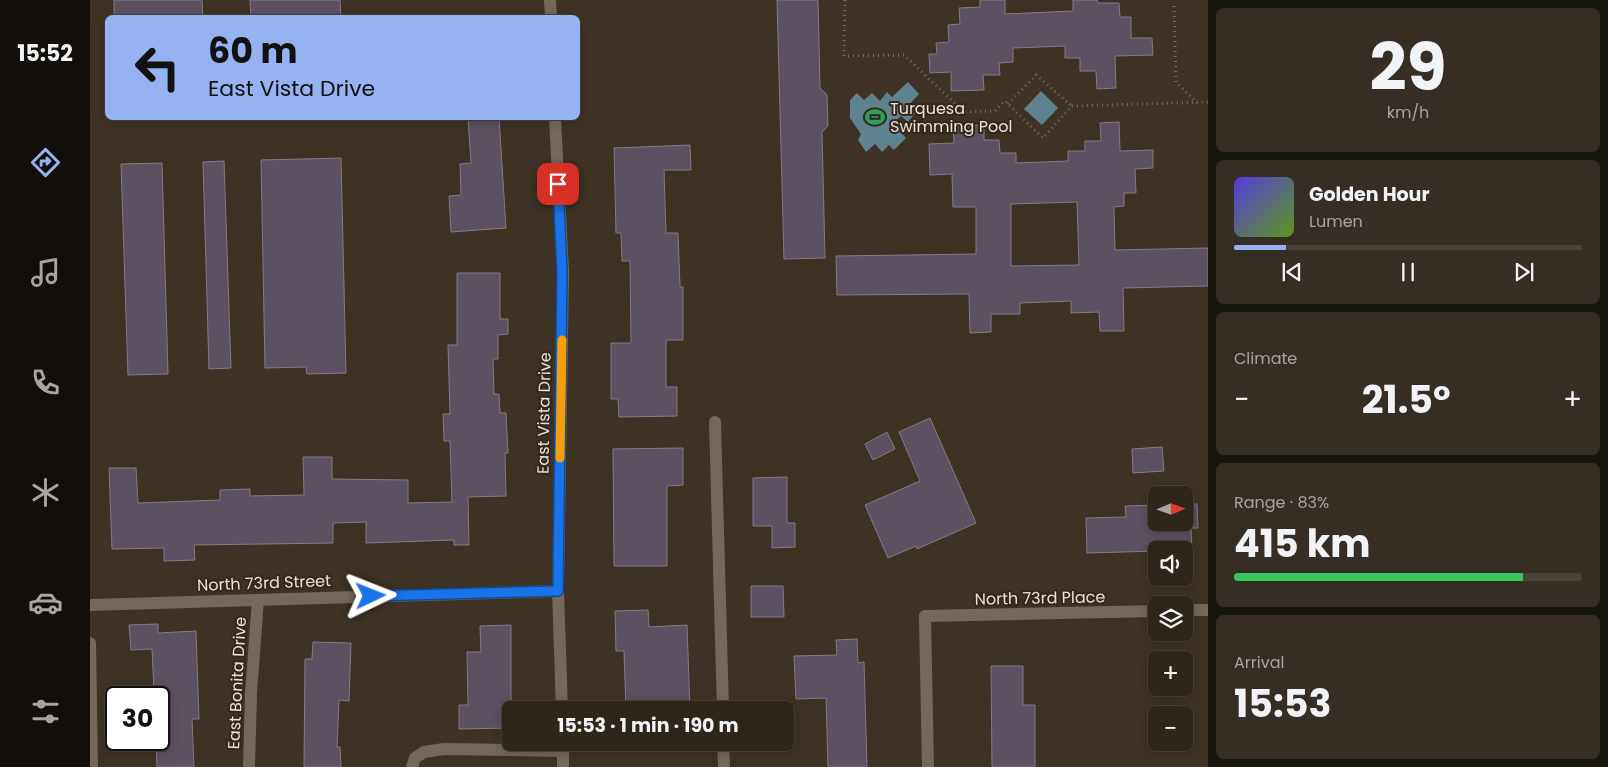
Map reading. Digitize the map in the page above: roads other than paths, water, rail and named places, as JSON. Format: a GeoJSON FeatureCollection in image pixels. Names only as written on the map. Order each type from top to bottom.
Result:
{"type":"FeatureCollection","features":[{"type":"Feature","properties":{"kind":"street"},"geometry":{"type":"LineString","coordinates":[[550,0],[551,15]]}},
{"type":"Feature","properties":{"kind":"street","name":"East Vista Drive"},"geometry":{"type":"LineString","coordinates":[[555,120],[562,271],[558,591],[562,701]]}},
{"type":"Feature","properties":{"kind":"street"},"geometry":{"type":"LineString","coordinates":[[715,422],[723,701]]}},
{"type":"Feature","properties":{"kind":"street","name":"North 73rd Street"},"geometry":{"type":"LineString","coordinates":[[90,605],[558,591]]}},
{"type":"Feature","properties":{"kind":"street","name":"East Bonita Drive"},"geometry":{"type":"LineString","coordinates":[[249,767],[251,692],[258,600]]}},
{"type":"Feature","properties":{"kind":"street"},"geometry":{"type":"LineString","coordinates":[[1193,610],[1208,610]]}},
{"type":"Feature","properties":{"kind":"street","name":"North 73rd Place"},"geometry":{"type":"LineString","coordinates":[[928,767],[924,616],[1148,611]]}},
{"type":"Feature","properties":{"kind":"street"},"geometry":{"type":"LineString","coordinates":[[90,643],[92,767]]}},
{"type":"Feature","properties":{"kind":"street"},"geometry":{"type":"LineString","coordinates":[[412,767],[415,758],[424,752],[444,749],[502,748]]}},
{"type":"Feature","properties":{"kind":"street"},"geometry":{"type":"LineString","coordinates":[[563,751],[563,767]]}},
{"type":"Feature","properties":{"kind":"street"},"geometry":{"type":"LineString","coordinates":[[723,751],[724,767]]}},
{"type":"Feature","properties":{"kind":"water","name":"Turquesa Swimming Pool"},"geometry":{"type":"Polygon","coordinates":[[[908,82],[919,94],[909,105],[916,112],[908,122],[901,116],[892,124],[906,138],[894,150],[889,145],[882,152],[875,144],[866,152],[858,140],[861,134],[850,118],[850,100],[857,93],[864,100],[872,93],[880,101],[887,92],[892,97],[908,82]]]}},
{"type":"Feature","properties":{"kind":"water"},"geometry":{"type":"Polygon","coordinates":[[[1041,91],[1058,108],[1042,125],[1024,109],[1041,91]]]}},
{"type":"Feature","properties":{"kind":"place","name":"Turquesa Swimming Pool"},"geometry":{"type":"Point","coordinates":[875,117]}}]}
